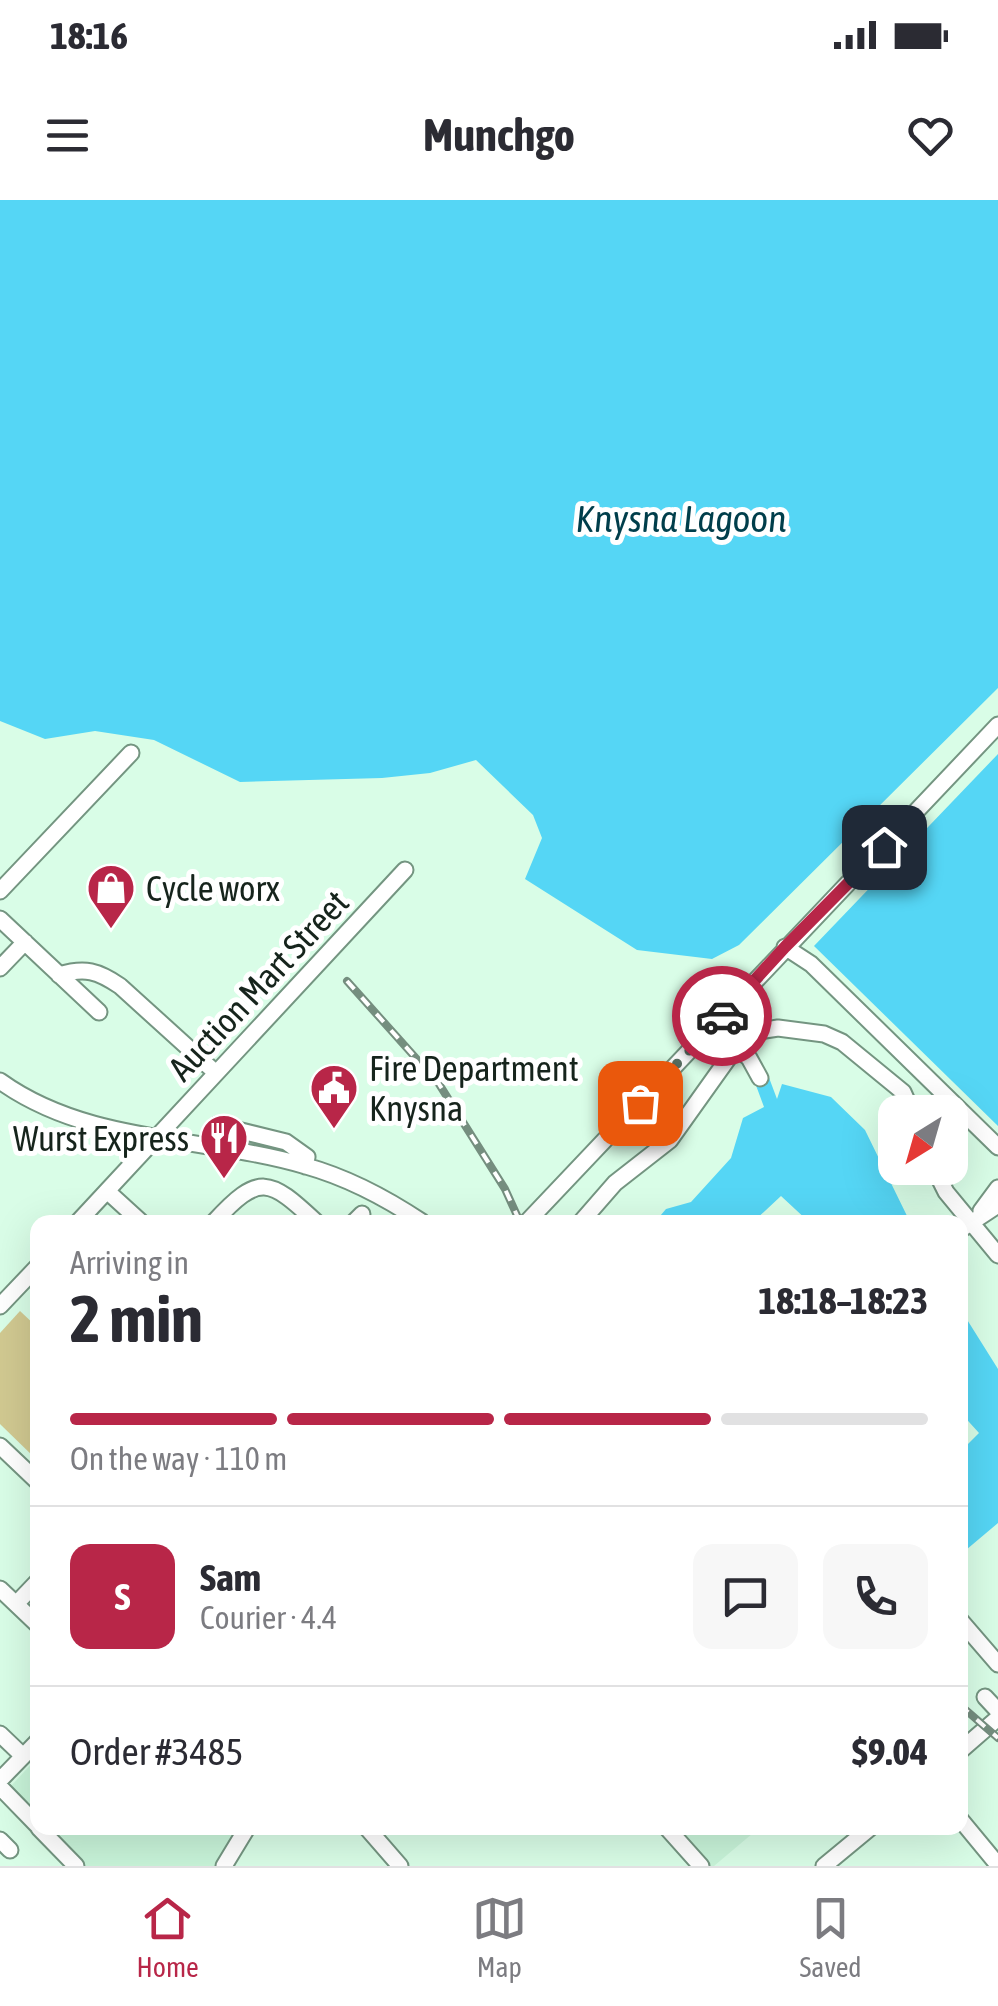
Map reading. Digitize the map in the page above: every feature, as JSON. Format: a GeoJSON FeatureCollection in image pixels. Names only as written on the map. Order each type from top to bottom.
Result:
{"type":"FeatureCollection","features":[{"type":"Feature","properties":{"kind":"street"},"geometry":{"type":"LineString","coordinates":[[534,1215],[998,726]]}},
{"type":"Feature","properties":{"kind":"street"},"geometry":{"type":"LineString","coordinates":[[0,891],[131,753]]}},
{"type":"Feature","properties":{"kind":"street","name":"Auction Mart Street"},"geometry":{"type":"LineString","coordinates":[[85,1215],[404,870]]}},
{"type":"Feature","properties":{"kind":"street"},"geometry":{"type":"LineString","coordinates":[[0,919],[99,1012]]}},
{"type":"Feature","properties":{"kind":"street"},"geometry":{"type":"LineString","coordinates":[[0,968],[25,942]]}},
{"type":"Feature","properties":{"kind":"street"},"geometry":{"type":"LineString","coordinates":[[785,947],[811,964],[998,1147]]}},
{"type":"Feature","properties":{"kind":"street"},"geometry":{"type":"LineString","coordinates":[[60,975],[78,969],[104,975],[216,1074]]}},
{"type":"Feature","properties":{"kind":"street"},"geometry":{"type":"LineString","coordinates":[[712,1027],[737,1046],[760,1078]]}},
{"type":"Feature","properties":{"kind":"street"},"geometry":{"type":"LineString","coordinates":[[597,1215],[614,1184],[670,1140],[737,1046],[759,1031],[778,1028],[824,1034],[859,1054],[904,1095]]}},
{"type":"Feature","properties":{"kind":"street"},"geometry":{"type":"LineString","coordinates":[[0,1081],[22,1097],[46,1107],[154,1139],[305,1166],[371,1190],[411,1215]]}},
{"type":"Feature","properties":{"kind":"street"},"geometry":{"type":"LineString","coordinates":[[217,1125],[286,1142],[307,1157],[305,1166]]}},
{"type":"Feature","properties":{"kind":"street"},"geometry":{"type":"LineString","coordinates":[[942,1185],[960,1215]]}},
{"type":"Feature","properties":{"kind":"street"},"geometry":{"type":"LineString","coordinates":[[221,1215],[242,1193],[260,1186],[280,1191],[308,1215]]}},
{"type":"Feature","properties":{"kind":"street"},"geometry":{"type":"LineString","coordinates":[[968,1224],[998,1188]]}},
{"type":"Feature","properties":{"kind":"street"},"geometry":{"type":"LineString","coordinates":[[108,1191],[133,1215]]}},
{"type":"Feature","properties":{"kind":"street"},"geometry":{"type":"LineString","coordinates":[[968,1225],[998,1205]]}},
{"type":"Feature","properties":{"kind":"street"},"geometry":{"type":"LineString","coordinates":[[968,1228],[998,1254]]}},
{"type":"Feature","properties":{"kind":"street"},"geometry":{"type":"LineString","coordinates":[[1,1304],[30,1274]]}},
{"type":"Feature","properties":{"kind":"street"},"geometry":{"type":"LineString","coordinates":[[0,1446],[30,1474]]}},
{"type":"Feature","properties":{"kind":"street"},"geometry":{"type":"LineString","coordinates":[[0,1589],[30,1617]]}},
{"type":"Feature","properties":{"kind":"street"},"geometry":{"type":"LineString","coordinates":[[16,1604],[30,1589]]}},
{"type":"Feature","properties":{"kind":"street"},"geometry":{"type":"LineString","coordinates":[[968,1629],[998,1664]]}},
{"type":"Feature","properties":{"kind":"street"},"geometry":{"type":"LineString","coordinates":[[968,1743],[998,1714],[985,1697]]}},
{"type":"Feature","properties":{"kind":"street"},"geometry":{"type":"LineString","coordinates":[[0,1734],[23,1756]]}},
{"type":"Feature","properties":{"kind":"street"},"geometry":{"type":"LineString","coordinates":[[30,1749],[0,1784],[30,1818]]}},
{"type":"Feature","properties":{"kind":"street"},"geometry":{"type":"LineString","coordinates":[[968,1829],[998,1865]]}},
{"type":"Feature","properties":{"kind":"street"},"geometry":{"type":"LineString","coordinates":[[46,1835],[76,1866]]}},
{"type":"Feature","properties":{"kind":"street"},"geometry":{"type":"LineString","coordinates":[[224,1866],[243,1835]]}},
{"type":"Feature","properties":{"kind":"street"},"geometry":{"type":"LineString","coordinates":[[373,1835],[400,1866]]}},
{"type":"Feature","properties":{"kind":"street"},"geometry":{"type":"LineString","coordinates":[[673,1835],[700,1866]]}},
{"type":"Feature","properties":{"kind":"street"},"geometry":{"type":"LineString","coordinates":[[824,1866],[862,1835]]}},
{"type":"Feature","properties":{"kind":"shaded area"},"geometry":{"type":"Polygon","coordinates":[[[20,1311],[30,1320],[30,1453],[0,1424],[0,1333],[20,1311]]]}},
{"type":"Feature","properties":{"kind":"shaded area"},"geometry":{"type":"Polygon","coordinates":[[[30,1766],[30,1806],[11,1786],[30,1766]]]}},
{"type":"Feature","properties":{"kind":"shaded area"},"geometry":{"type":"Polygon","coordinates":[[[57,1835],[235,1835],[216,1866],[86,1866],[57,1835]]]}},
{"type":"Feature","properties":{"kind":"shaded area"},"geometry":{"type":"Polygon","coordinates":[[[682,1835],[751,1835],[714,1866],[709,1866],[682,1835]]]}},
{"type":"Feature","properties":{"kind":"water","name":"Knysna Lagoon"},"geometry":{"type":"Polygon","coordinates":[[[0,200],[998,200],[998,688],[739,945],[712,959],[637,950],[525,879],[542,838],[533,815],[476,760],[430,773],[382,778],[240,782],[154,740],[95,731],[45,739],[0,721],[0,200]]]}},
{"type":"Feature","properties":{"kind":"water"},"geometry":{"type":"Polygon","coordinates":[[[998,754],[998,1126],[814,946],[998,754]]]}},
{"type":"Feature","properties":{"kind":"water"},"geometry":{"type":"Polygon","coordinates":[[[768,1075],[777,1099],[782,1084],[831,1097],[865,1130],[878,1157],[878,1185],[892,1185],[907,1215],[801,1215],[781,1196],[761,1215],[661,1215],[666,1209],[691,1202],[731,1158],[743,1118],[764,1107],[754,1080],[768,1075]]]}},
{"type":"Feature","properties":{"kind":"water"},"geometry":{"type":"Polygon","coordinates":[[[968,1321],[998,1369],[998,1523],[968,1548],[968,1444],[979,1433],[968,1421],[968,1321]]]}},
{"type":"Feature","properties":{"kind":"railway"},"geometry":{"type":"LineString","coordinates":[[347,981],[439,1084],[505,1189],[517,1215]]}},
{"type":"Feature","properties":{"kind":"railway"},"geometry":{"type":"LineString","coordinates":[[968,1712],[998,1738]]}},
{"type":"Feature","properties":{"kind":"way so far"},"geometry":{"type":"LineString","coordinates":[[640,1103],[722,1016]]}},
{"type":"Feature","properties":{"kind":"place","name":"Cycle worx"},"geometry":{"type":"Point","coordinates":[111,930]}},
{"type":"Feature","properties":{"kind":"place","name":"Fire Department Knysna"},"geometry":{"type":"Point","coordinates":[334,1130]}},
{"type":"Feature","properties":{"kind":"place","name":"Wurst Express"},"geometry":{"type":"Point","coordinates":[224,1180]}},
{"type":"Feature","properties":{"kind":"route"},"geometry":{"type":"LineString","coordinates":[[722,1016],[884,847]]}}]}
